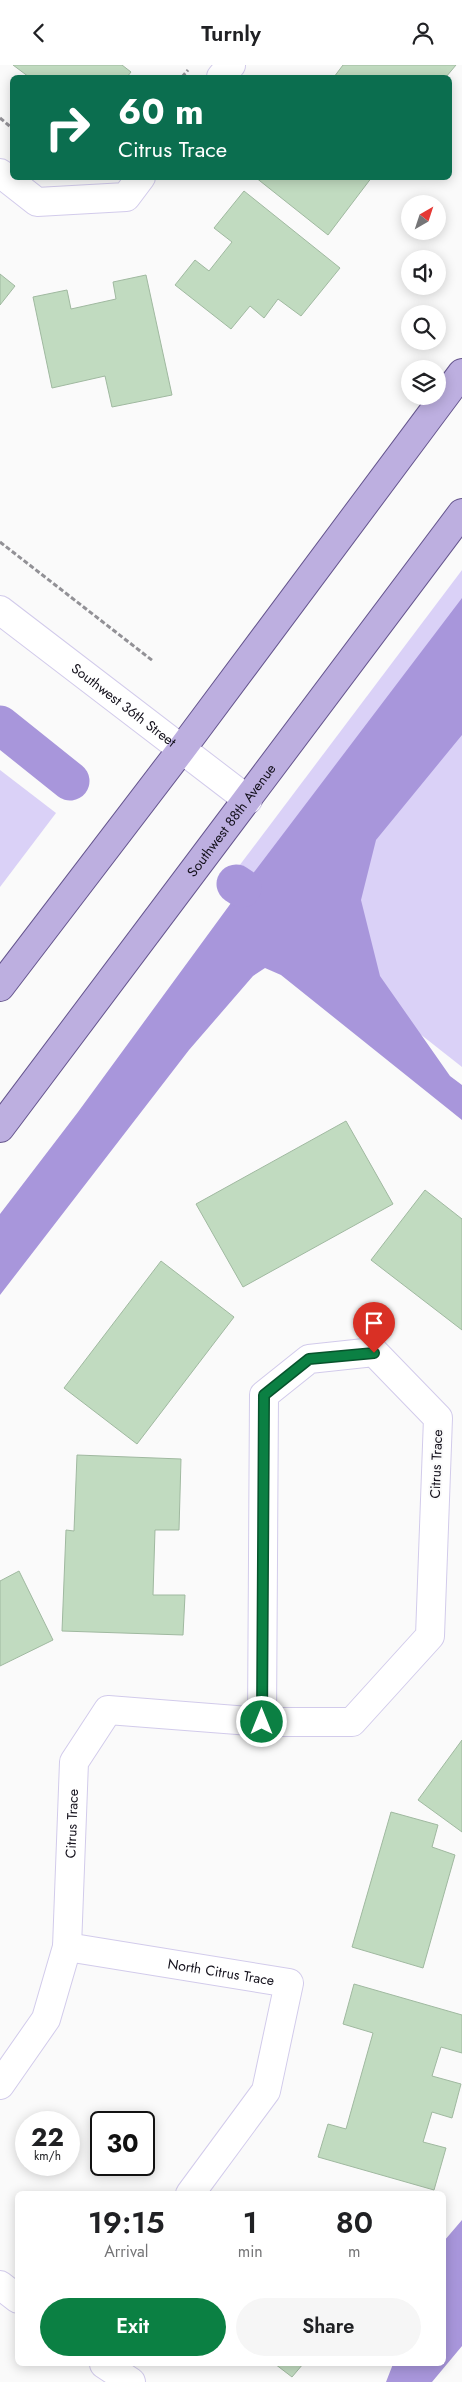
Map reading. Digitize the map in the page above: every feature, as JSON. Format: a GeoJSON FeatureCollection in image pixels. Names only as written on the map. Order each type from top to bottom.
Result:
{"type":"FeatureCollection","features":[{"type":"Feature","properties":{"kind":"main road"},"geometry":{"type":"LineString","coordinates":[[0,987],[181,749],[462,373]]}},
{"type":"Feature","properties":{"kind":"main road","name":"Southwest 88th Avenue"},"geometry":{"type":"LineString","coordinates":[[0,1128],[462,513]]}},
{"type":"Feature","properties":{"kind":"street"},"geometry":{"type":"LineString","coordinates":[[223,75],[231,65]]}},
{"type":"Feature","properties":{"kind":"street"},"geometry":{"type":"LineString","coordinates":[[0,173],[37,202],[126,197],[139,180]]}},
{"type":"Feature","properties":{"kind":"street","name":"Southwest 36th Street"},"geometry":{"type":"LineString","coordinates":[[0,609],[248,800]]}},
{"type":"Feature","properties":{"kind":"street","name":"Citrus Trace"},"geometry":{"type":"LineString","coordinates":[[0,2085],[46,2019],[67,1947],[74,1762],[108,1710],[262,1722],[352,1722],[430,1636],[438,1418],[374,1353],[309,1359],[264,1395],[262,1722]]}},
{"type":"Feature","properties":{"kind":"street","name":"North Citrus Trace"},"geometry":{"type":"LineString","coordinates":[[67,1947],[290,1983],[266,2091],[192,2191]]}},
{"type":"Feature","properties":{"kind":"street"},"geometry":{"type":"LineString","coordinates":[[0,2285],[15,2297]]}},
{"type":"Feature","properties":{"kind":"street"},"geometry":{"type":"LineString","coordinates":[[107,2366],[131,2382]]}},
{"type":"Feature","properties":{"kind":"path"},"geometry":{"type":"LineString","coordinates":[[0,118],[10,126]]}},
{"type":"Feature","properties":{"kind":"path"},"geometry":{"type":"LineString","coordinates":[[0,542],[153,661]]}},
{"type":"Feature","properties":{"kind":"shaded area"},"geometry":{"type":"Polygon","coordinates":[[[462,570],[462,1067],[227,882],[462,570]]]}},
{"type":"Feature","properties":{"kind":"shaded area"},"geometry":{"type":"Polygon","coordinates":[[[462,598],[462,735],[376,840],[361,900],[380,976],[450,1076],[462,1085],[462,1120],[281,975],[265,968],[253,976],[189,1050],[0,1295],[0,1214],[78,1112],[242,888],[462,598]]]}},
{"type":"Feature","properties":{"kind":"shaded area"},"geometry":{"type":"Polygon","coordinates":[[[0,770],[56,813],[0,887],[0,770]]]}},
{"type":"Feature","properties":{"kind":"shaded area"},"geometry":{"type":"Polygon","coordinates":[[[462,2220],[462,2346],[446,2365],[446,2239],[462,2220]]]}},
{"type":"Feature","properties":{"kind":"shaded area"},"geometry":{"type":"Polygon","coordinates":[[[392,2366],[445,2366],[432,2382],[386,2382],[392,2366]]]}},
{"type":"Feature","properties":{"kind":"building"},"geometry":{"type":"Polygon","coordinates":[[[13,65],[122,65],[131,72],[129,75],[26,75],[13,65]]]}},
{"type":"Feature","properties":{"kind":"building"},"geometry":{"type":"Polygon","coordinates":[[[343,65],[456,65],[448,75],[336,75],[343,65]]]}},
{"type":"Feature","properties":{"kind":"building"},"geometry":{"type":"Polygon","coordinates":[[[259,180],[370,180],[328,235],[259,180]]]}},
{"type":"Feature","properties":{"kind":"building"},"geometry":{"type":"Polygon","coordinates":[[[244,191],[340,268],[301,316],[278,299],[264,318],[250,306],[231,329],[175,285],[195,260],[209,271],[232,242],[214,228],[244,191]]]}},
{"type":"Feature","properties":{"kind":"building"},"geometry":{"type":"Polygon","coordinates":[[[0,274],[15,286],[0,305],[0,274]]]}},
{"type":"Feature","properties":{"kind":"building"},"geometry":{"type":"Polygon","coordinates":[[[146,275],[172,395],[112,407],[105,376],[52,388],[33,297],[67,290],[71,309],[116,299],[113,282],[146,275]]]}},
{"type":"Feature","properties":{"kind":"building"},"geometry":{"type":"Polygon","coordinates":[[[346,1121],[393,1204],[243,1287],[196,1204],[346,1121]]]}},
{"type":"Feature","properties":{"kind":"building"},"geometry":{"type":"Polygon","coordinates":[[[425,1190],[462,1219],[462,1330],[371,1260],[425,1190]]]}},
{"type":"Feature","properties":{"kind":"building"},"geometry":{"type":"Polygon","coordinates":[[[161,1261],[234,1317],[137,1444],[64,1388],[161,1261]]]}},
{"type":"Feature","properties":{"kind":"building"},"geometry":{"type":"Polygon","coordinates":[[[77,1455],[181,1459],[179,1530],[155,1530],[153,1595],[185,1595],[183,1635],[62,1631],[66,1530],[74,1531],[77,1455]]]}},
{"type":"Feature","properties":{"kind":"building"},"geometry":{"type":"Polygon","coordinates":[[[19,1571],[53,1640],[0,1666],[0,1581],[19,1571]]]}},
{"type":"Feature","properties":{"kind":"building"},"geometry":{"type":"Polygon","coordinates":[[[462,1740],[462,1832],[418,1800],[462,1740]]]}},
{"type":"Feature","properties":{"kind":"building"},"geometry":{"type":"Polygon","coordinates":[[[391,1812],[438,1825],[432,1847],[455,1855],[423,1968],[352,1947],[391,1812]]]}},
{"type":"Feature","properties":{"kind":"building"},"geometry":{"type":"Polygon","coordinates":[[[354,1984],[462,2015],[462,2053],[441,2047],[432,2076],[461,2084],[452,2118],[432,2112],[423,2142],[446,2148],[434,2190],[318,2157],[328,2124],[346,2129],[373,2033],[343,2024],[354,1984]]]}},
{"type":"Feature","properties":{"kind":"building"},"geometry":{"type":"Polygon","coordinates":[[[278,2366],[301,2366],[292,2377],[278,2366]]]}},
{"type":"Feature","properties":{"kind":"waterway"},"geometry":{"type":"LineString","coordinates":[[0,725],[70,781]]}},
{"type":"Feature","properties":{"kind":"waterway"},"geometry":{"type":"LineString","coordinates":[[236,884],[242,888]]}},
{"type":"Feature","properties":{"kind":"route"},"geometry":{"type":"LineString","coordinates":[[262,1722],[264,1395],[309,1359],[374,1353]]}}]}
